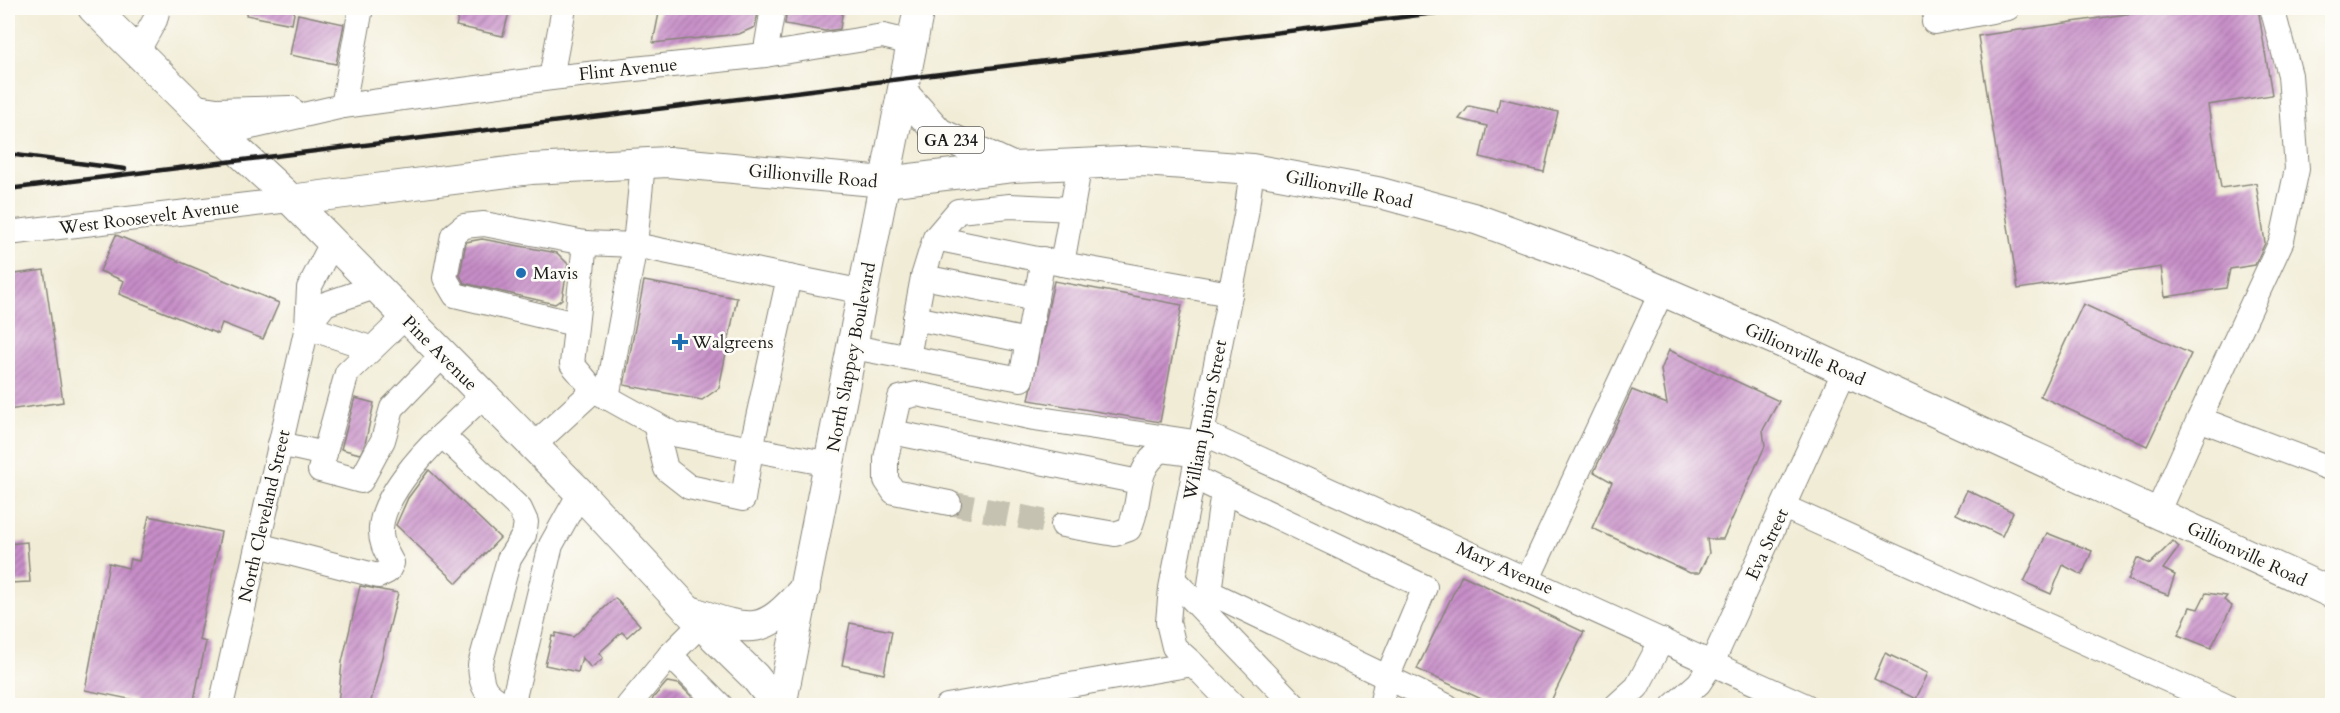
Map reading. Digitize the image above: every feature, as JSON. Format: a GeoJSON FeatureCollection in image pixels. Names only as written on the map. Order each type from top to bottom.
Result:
{"type":"FeatureCollection","features":[{"type":"Feature","properties":{"kind":"main road","name":"Pine Avenue"},"geometry":{"type":"LineString","coordinates":[[93,8],[290,200],[404,318],[580,493],[779,705]]}},
{"type":"Feature","properties":{"kind":"main road","name":"North Slappey Boulevard"},"geometry":{"type":"LineString","coordinates":[[779,705],[805,588],[920,8]]}},
{"type":"Feature","properties":{"kind":"main road","name":"GA 234"},"geometry":{"type":"LineString","coordinates":[[903,93],[939,133],[1013,167]]}},
{"type":"Feature","properties":{"kind":"main road","name":"Gillionville Road"},"geometry":{"type":"LineString","coordinates":[[290,200],[531,169],[668,162],[885,182],[1013,167],[1144,162],[1252,168],[1377,192],[1476,219],[1600,264],[1813,356],[2332,593]]}},
{"type":"Feature","properties":{"kind":"main road"},"geometry":{"type":"LineString","coordinates":[[695,617],[754,628],[776,619],[805,588]]}},
{"type":"Feature","properties":{"kind":"street"},"geometry":{"type":"LineString","coordinates":[[137,52],[156,20],[158,8]]}},
{"type":"Feature","properties":{"kind":"street"},"geometry":{"type":"LineString","coordinates":[[343,106],[361,8]]}},
{"type":"Feature","properties":{"kind":"street"},"geometry":{"type":"LineString","coordinates":[[551,78],[564,8]]}},
{"type":"Feature","properties":{"kind":"street"},"geometry":{"type":"LineString","coordinates":[[765,55],[773,8]]}},
{"type":"Feature","properties":{"kind":"street"},"geometry":{"type":"LineString","coordinates":[[1934,22],[2008,8]]}},
{"type":"Feature","properties":{"kind":"street"},"geometry":{"type":"LineString","coordinates":[[2157,513],[2282,240],[2296,169],[2290,75],[2272,8]]}},
{"type":"Feature","properties":{"kind":"street","name":"Flint Avenue"},"geometry":{"type":"LineString","coordinates":[[220,134],[343,106],[551,78],[765,55],[883,36],[912,43]]}},
{"type":"Feature","properties":{"kind":"street","name":"Flint Avenue"},"geometry":{"type":"LineString","coordinates":[[191,106],[217,110],[343,106]]}},
{"type":"Feature","properties":{"kind":"street"},"geometry":{"type":"LineString","coordinates":[[853,347],[1021,379],[1036,298],[1053,261],[1072,209],[1080,163]]}},
{"type":"Feature","properties":{"kind":"street"},"geometry":{"type":"LineString","coordinates":[[533,446],[601,394],[635,245],[643,164]]}},
{"type":"Feature","properties":{"kind":"street","name":"William Junior Street"},"geometry":{"type":"LineString","coordinates":[[1234,705],[1174,647],[1168,622],[1173,579],[1246,215],[1252,168]]}},
{"type":"Feature","properties":{"kind":"street","name":"West Roosevelt Avenue"},"geometry":{"type":"LineString","coordinates":[[8,233],[290,200]]}},
{"type":"Feature","properties":{"kind":"street"},"geometry":{"type":"LineString","coordinates":[[908,357],[923,277],[934,238],[958,211],[1010,206],[1072,209]]}},
{"type":"Feature","properties":{"kind":"street"},"geometry":{"type":"LineString","coordinates":[[575,324],[455,295],[445,278],[453,236],[464,226],[484,224],[585,243],[635,245],[864,292]]}},
{"type":"Feature","properties":{"kind":"street"},"geometry":{"type":"LineString","coordinates":[[934,238],[1230,294]]}},
{"type":"Feature","properties":{"kind":"street","name":"North Cleveland Street"},"geometry":{"type":"LineString","coordinates":[[221,705],[307,327],[309,288],[332,243]]}},
{"type":"Feature","properties":{"kind":"street"},"geometry":{"type":"LineString","coordinates":[[585,243],[572,364],[601,394],[674,434],[830,464]]}},
{"type":"Feature","properties":{"kind":"street"},"geometry":{"type":"LineString","coordinates":[[655,424],[666,469],[689,487],[744,499],[751,449],[789,277]]}},
{"type":"Feature","properties":{"kind":"street"},"geometry":{"type":"LineString","coordinates":[[923,277],[1036,298]]}},
{"type":"Feature","properties":{"kind":"street","name":"North Cleveland Street"},"geometry":{"type":"LineString","coordinates":[[307,327],[325,304],[375,287]]}},
{"type":"Feature","properties":{"kind":"street"},"geometry":{"type":"LineString","coordinates":[[1528,579],[1662,291]]}},
{"type":"Feature","properties":{"kind":"street"},"geometry":{"type":"LineString","coordinates":[[404,318],[347,372],[320,470],[361,481],[379,429],[443,355]]}},
{"type":"Feature","properties":{"kind":"street"},"geometry":{"type":"LineString","coordinates":[[915,318],[1028,341]]}},
{"type":"Feature","properties":{"kind":"street"},"geometry":{"type":"LineString","coordinates":[[307,327],[370,348]]}},
{"type":"Feature","properties":{"kind":"street","name":"Eva Street"},"geometry":{"type":"LineString","coordinates":[[1673,705],[1699,683],[1712,663],[1844,372]]}},
{"type":"Feature","properties":{"kind":"street"},"geometry":{"type":"LineString","coordinates":[[949,503],[894,492],[886,480],[886,458],[900,398],[917,394],[1199,452],[1223,491],[1425,587],[1387,678],[1381,705]]}},
{"type":"Feature","properties":{"kind":"street"},"geometry":{"type":"LineString","coordinates":[[258,545],[378,576],[388,571],[392,563],[382,546],[383,516],[421,454],[483,396]]}},
{"type":"Feature","properties":{"kind":"street"},"geometry":{"type":"LineString","coordinates":[[2199,419],[2332,469]]}},
{"type":"Feature","properties":{"kind":"street"},"geometry":{"type":"LineString","coordinates":[[892,432],[1139,482]]}},
{"type":"Feature","properties":{"kind":"street"},"geometry":{"type":"LineString","coordinates":[[442,435],[520,509],[526,522],[524,535],[509,559],[480,665],[480,683],[488,694],[506,705]]}},
{"type":"Feature","properties":{"kind":"street"},"geometry":{"type":"LineString","coordinates":[[280,444],[325,454]]}},
{"type":"Feature","properties":{"kind":"street"},"geometry":{"type":"LineString","coordinates":[[1063,525],[1115,534],[1129,529],[1135,516],[1139,482],[1148,459],[1162,450],[1199,452]]}},
{"type":"Feature","properties":{"kind":"street","name":"Mary Avenue"},"geometry":{"type":"LineString","coordinates":[[1199,452],[1528,579],[1712,663],[1756,695],[1806,705]]}},
{"type":"Feature","properties":{"kind":"street"},"geometry":{"type":"LineString","coordinates":[[1223,491],[1208,603],[1295,705]]}},
{"type":"Feature","properties":{"kind":"street"},"geometry":{"type":"LineString","coordinates":[[512,705],[550,545],[580,493]]}},
{"type":"Feature","properties":{"kind":"street"},"geometry":{"type":"LineString","coordinates":[[1784,507],[2226,705]]}},
{"type":"Feature","properties":{"kind":"street"},"geometry":{"type":"LineString","coordinates":[[524,535],[550,545]]}},
{"type":"Feature","properties":{"kind":"street"},"geometry":{"type":"LineString","coordinates":[[1173,579],[1208,603],[1447,705]]}},
{"type":"Feature","properties":{"kind":"street"},"geometry":{"type":"LineString","coordinates":[[635,701],[695,617]]}},
{"type":"Feature","properties":{"kind":"street"},"geometry":{"type":"LineString","coordinates":[[1616,705],[1637,687],[1662,640]]}},
{"type":"Feature","properties":{"kind":"street"},"geometry":{"type":"LineString","coordinates":[[670,655],[721,705]]}},
{"type":"Feature","properties":{"kind":"street"},"geometry":{"type":"LineString","coordinates":[[946,705],[1008,701],[1193,664]]}},
{"type":"Feature","properties":{"kind":"building"},"geometry":{"type":"Polygon","coordinates":[[[247,8],[295,8],[292,24],[246,15],[247,8]]]}},
{"type":"Feature","properties":{"kind":"building"},"geometry":{"type":"Polygon","coordinates":[[[461,8],[510,8],[503,36],[456,26],[461,8]]]}},
{"type":"Feature","properties":{"kind":"building"},"geometry":{"type":"Polygon","coordinates":[[[660,8],[759,8],[755,27],[739,34],[653,43],[660,8]]]}},
{"type":"Feature","properties":{"kind":"building"},"geometry":{"type":"Polygon","coordinates":[[[787,8],[843,8],[840,29],[825,31],[785,24],[787,8]]]}},
{"type":"Feature","properties":{"kind":"building"},"geometry":{"type":"Polygon","coordinates":[[[2167,8],[2258,8],[2272,95],[2208,105],[2221,188],[2256,183],[2265,243],[2255,265],[2230,269],[2226,288],[2165,297],[2161,267],[2018,289],[1978,36],[2167,8]]]}},
{"type":"Feature","properties":{"kind":"building"},"geometry":{"type":"Polygon","coordinates":[[[298,14],[344,24],[336,64],[290,55],[298,14]]]}},
{"type":"Feature","properties":{"kind":"building"},"geometry":{"type":"Polygon","coordinates":[[[1500,98],[1558,112],[1544,172],[1480,157],[1487,126],[1459,119],[1469,106],[1497,112],[1500,98]]]}},
{"type":"Feature","properties":{"kind":"building"},"geometry":{"type":"Polygon","coordinates":[[[116,235],[279,303],[263,339],[222,323],[218,334],[119,294],[124,281],[100,271],[116,235]]]}},
{"type":"Feature","properties":{"kind":"building"},"geometry":{"type":"Polygon","coordinates":[[[482,239],[557,253],[568,264],[562,299],[555,304],[464,283],[460,275],[466,242],[482,239]]]}},
{"type":"Feature","properties":{"kind":"building"},"geometry":{"type":"Polygon","coordinates":[[[44,270],[63,402],[8,410],[8,275],[44,270]]]}},
{"type":"Feature","properties":{"kind":"building","name":"Walgreens"},"geometry":{"type":"Polygon","coordinates":[[[644,281],[737,298],[719,388],[702,400],[624,385],[644,281]]]}},
{"type":"Feature","properties":{"kind":"building"},"geometry":{"type":"Polygon","coordinates":[[[1054,281],[1182,305],[1160,422],[1029,400],[1054,281]]]}},
{"type":"Feature","properties":{"kind":"building"},"geometry":{"type":"Polygon","coordinates":[[[2083,304],[2191,354],[2147,446],[2040,396],[2083,304]]]}},
{"type":"Feature","properties":{"kind":"building"},"geometry":{"type":"Polygon","coordinates":[[[1669,350],[1779,401],[1763,430],[1765,446],[1723,539],[1707,539],[1709,553],[1699,573],[1690,573],[1592,528],[1612,482],[1594,472],[1632,390],[1667,404],[1661,370],[1669,350]]]}},
{"type":"Feature","properties":{"kind":"building"},"geometry":{"type":"Polygon","coordinates":[[[355,398],[374,403],[365,444],[360,454],[341,449],[355,398]]]}},
{"type":"Feature","properties":{"kind":"building"},"geometry":{"type":"Polygon","coordinates":[[[429,470],[500,538],[457,583],[396,525],[408,498],[429,470]]]}},
{"type":"Feature","properties":{"kind":"building"},"geometry":{"type":"Polygon","coordinates":[[[1967,490],[2013,512],[2002,536],[1956,514],[1967,490]]]}},
{"type":"Feature","properties":{"kind":"building"},"geometry":{"type":"Polygon","coordinates":[[[149,516],[221,532],[199,640],[206,642],[193,705],[133,705],[134,700],[85,690],[109,563],[128,568],[130,559],[139,561],[149,516]]]}},
{"type":"Feature","properties":{"kind":"building"},"geometry":{"type":"Polygon","coordinates":[[[2047,533],[2092,551],[2082,575],[2063,565],[2051,594],[2024,582],[2047,533]]]}},
{"type":"Feature","properties":{"kind":"building"},"geometry":{"type":"Polygon","coordinates":[[[2173,541],[2179,547],[2163,569],[2175,575],[2168,595],[2128,580],[2137,558],[2150,564],[2173,541]]]}},
{"type":"Feature","properties":{"kind":"building"},"geometry":{"type":"Polygon","coordinates":[[[27,542],[30,582],[8,583],[8,544],[27,542]]]}},
{"type":"Feature","properties":{"kind":"building"},"geometry":{"type":"Polygon","coordinates":[[[1462,575],[1584,632],[1549,705],[1494,705],[1417,669],[1462,575]]]}},
{"type":"Feature","properties":{"kind":"building"},"geometry":{"type":"Polygon","coordinates":[[[360,586],[398,593],[370,705],[338,705],[342,662],[360,586]]]}},
{"type":"Feature","properties":{"kind":"building"},"geometry":{"type":"Polygon","coordinates":[[[2206,593],[2227,596],[2224,600],[2232,606],[2211,648],[2178,635],[2190,607],[2198,609],[2206,593]]]}},
{"type":"Feature","properties":{"kind":"building"},"geometry":{"type":"Polygon","coordinates":[[[615,598],[640,625],[627,637],[622,632],[599,653],[603,658],[591,668],[582,657],[578,672],[545,665],[552,636],[555,637],[556,633],[573,637],[615,598]]]}},
{"type":"Feature","properties":{"kind":"building"},"geometry":{"type":"Polygon","coordinates":[[[850,623],[892,631],[884,674],[842,665],[850,623]]]}},
{"type":"Feature","properties":{"kind":"building"},"geometry":{"type":"Polygon","coordinates":[[[1885,653],[1928,673],[1916,699],[1874,679],[1885,653]]]}},
{"type":"Feature","properties":{"kind":"building"},"geometry":{"type":"Polygon","coordinates":[[[667,682],[679,684],[696,701],[695,705],[651,705],[653,698],[667,682]]]}},
{"type":"Feature","properties":{"kind":"tunnel"},"geometry":{"type":"LineString","coordinates":[[949,503],[1063,525]]}},
{"type":"Feature","properties":{"kind":"railway"},"geometry":{"type":"LineString","coordinates":[[8,189],[1476,8]]}},
{"type":"Feature","properties":{"kind":"railway"},"geometry":{"type":"LineString","coordinates":[[8,154],[125,169]]}},
{"type":"Feature","properties":{"kind":"place","name":"Mavis"},"geometry":{"type":"Point","coordinates":[521,273]}},
{"type":"Feature","properties":{"kind":"place","name":"Walgreens"},"geometry":{"type":"Point","coordinates":[680,342]}}]}
